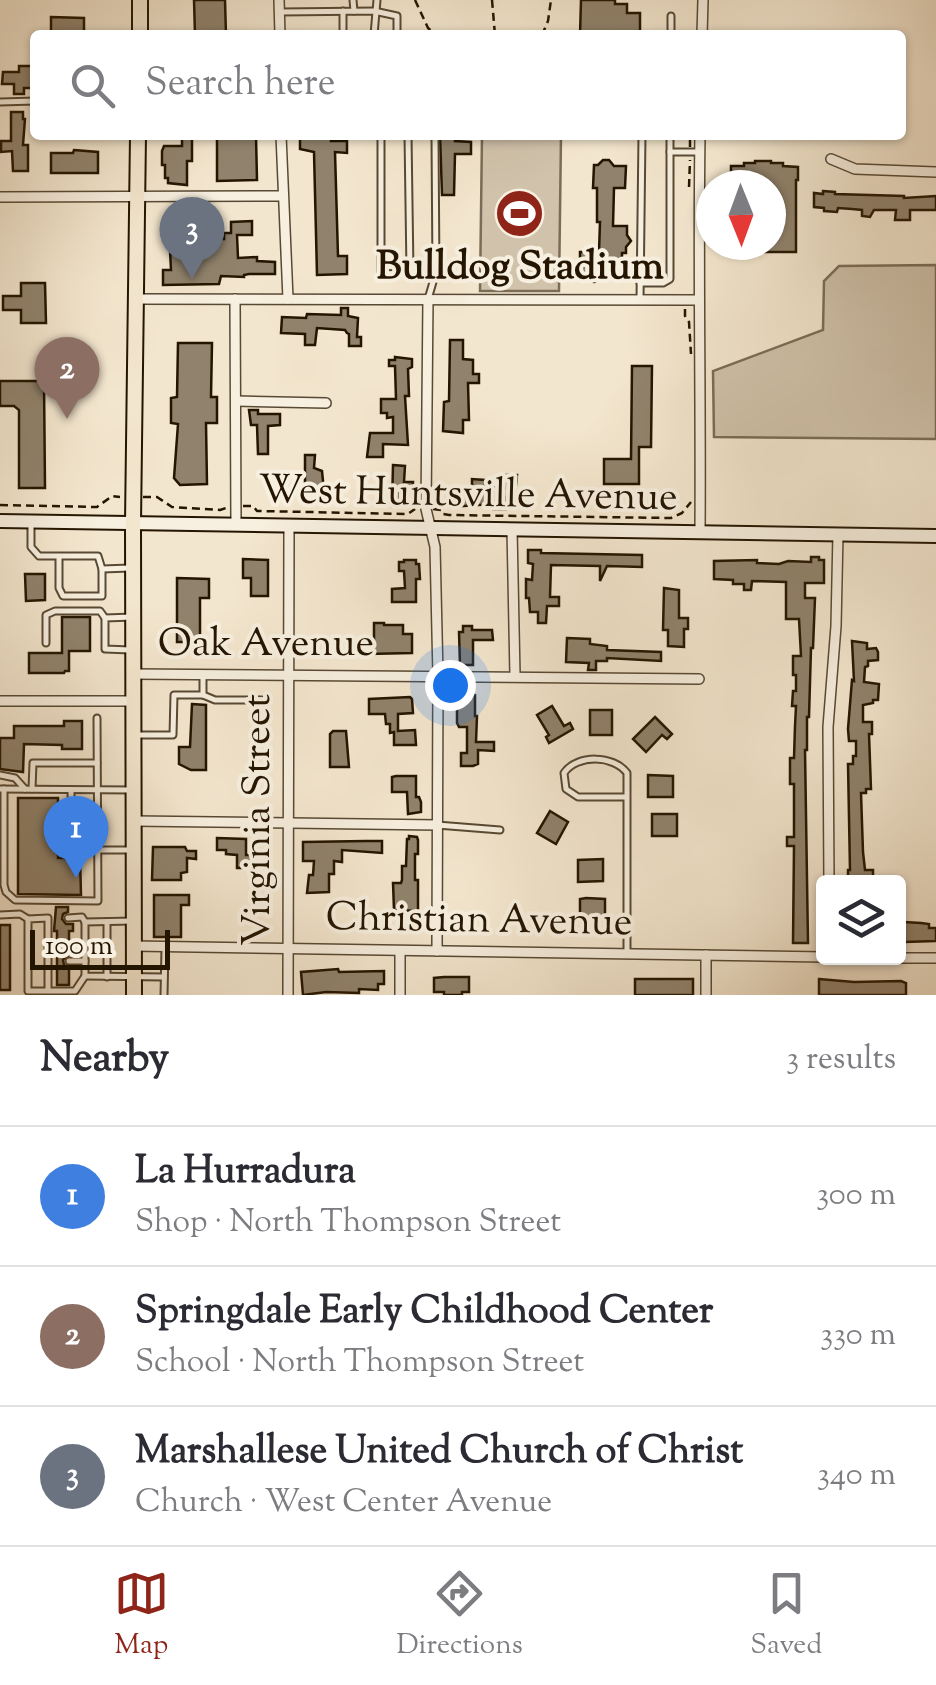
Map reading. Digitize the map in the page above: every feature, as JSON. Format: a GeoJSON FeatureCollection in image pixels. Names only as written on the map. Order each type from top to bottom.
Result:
{"type":"FeatureCollection","features":[{"type":"Feature","properties":{"kind":"main road"},"geometry":{"type":"LineString","coordinates":[[140,0],[140,30]]}},
{"type":"Feature","properties":{"kind":"main road"},"geometry":{"type":"LineString","coordinates":[[134,995],[133,497],[138,140]]}},
{"type":"Feature","properties":{"kind":"main road","name":"West Huntsville Avenue"},"geometry":{"type":"LineString","coordinates":[[0,520],[936,536]]}},
{"type":"Feature","properties":{"kind":"street"},"geometry":{"type":"LineString","coordinates":[[279,0],[280,30]]}},
{"type":"Feature","properties":{"kind":"street"},"geometry":{"type":"LineString","coordinates":[[702,30],[703,0]]}},
{"type":"Feature","properties":{"kind":"street"},"geometry":{"type":"LineString","coordinates":[[281,140],[288,299]]}},
{"type":"Feature","properties":{"kind":"street"},"geometry":{"type":"LineString","coordinates":[[699,140],[695,152],[700,532]]}},
{"type":"Feature","properties":{"kind":"street"},"geometry":{"type":"LineString","coordinates":[[831,160],[855,170],[936,172]]}},
{"type":"Feature","properties":{"kind":"street"},"geometry":{"type":"LineString","coordinates":[[0,197],[282,196]]}},
{"type":"Feature","properties":{"kind":"street"},"geometry":{"type":"LineString","coordinates":[[137,299],[698,300]]}},
{"type":"Feature","properties":{"kind":"street"},"geometry":{"type":"LineString","coordinates":[[235,299],[236,526]]}},
{"type":"Feature","properties":{"kind":"street"},"geometry":{"type":"LineString","coordinates":[[428,299],[426,509],[435,547],[437,952]]}},
{"type":"Feature","properties":{"kind":"street"},"geometry":{"type":"LineString","coordinates":[[236,402],[326,403]]}},
{"type":"Feature","properties":{"kind":"street","name":"Virginia Street"},"geometry":{"type":"LineString","coordinates":[[288,995],[289,526]]}},
{"type":"Feature","properties":{"kind":"street"},"geometry":{"type":"LineString","coordinates":[[512,529],[515,676]]}},
{"type":"Feature","properties":{"kind":"street"},"geometry":{"type":"LineString","coordinates":[[829,875],[828,728],[838,534]]}},
{"type":"Feature","properties":{"kind":"street","name":"Oak Avenue"},"geometry":{"type":"LineString","coordinates":[[133,674],[699,679]]}},
{"type":"Feature","properties":{"kind":"street","name":"Oak Avenue"},"geometry":{"type":"LineString","coordinates":[[0,700],[133,701]]}},
{"type":"Feature","properties":{"kind":"street"},"geometry":{"type":"LineString","coordinates":[[134,820],[438,825]]}},
{"type":"Feature","properties":{"kind":"street","name":"Christian Avenue"},"geometry":{"type":"LineString","coordinates":[[134,946],[816,957]]}},
{"type":"Feature","properties":{"kind":"street"},"geometry":{"type":"LineString","coordinates":[[400,951],[400,995]]}},
{"type":"Feature","properties":{"kind":"street"},"geometry":{"type":"LineString","coordinates":[[706,955],[706,995]]}},
{"type":"Feature","properties":{"kind":"street"},"geometry":{"type":"LineString","coordinates":[[906,958],[936,958]]}},
{"type":"Feature","properties":{"kind":"lane"},"geometry":{"type":"LineString","coordinates":[[308,0],[308,12]]}},
{"type":"Feature","properties":{"kind":"lane"},"geometry":{"type":"LineString","coordinates":[[353,0],[354,12]]}},
{"type":"Feature","properties":{"kind":"lane"},"geometry":{"type":"LineString","coordinates":[[374,30],[377,0]]}},
{"type":"Feature","properties":{"kind":"lane"},"geometry":{"type":"LineString","coordinates":[[279,12],[374,11],[397,16],[397,30]]}},
{"type":"Feature","properties":{"kind":"lane"},"geometry":{"type":"LineString","coordinates":[[344,12],[344,30]]}},
{"type":"Feature","properties":{"kind":"lane"},"geometry":{"type":"LineString","coordinates":[[670,30],[671,16]]}},
{"type":"Feature","properties":{"kind":"lane"},"geometry":{"type":"LineString","coordinates":[[0,102],[30,101]]}},
{"type":"Feature","properties":{"kind":"lane"},"geometry":{"type":"LineString","coordinates":[[380,140],[382,274],[436,272]]}},
{"type":"Feature","properties":{"kind":"lane"},"geometry":{"type":"LineString","coordinates":[[408,140],[410,272]]}},
{"type":"Feature","properties":{"kind":"lane"},"geometry":{"type":"LineString","coordinates":[[428,299],[436,272],[435,140]]}},
{"type":"Feature","properties":{"kind":"lane"},"geometry":{"type":"LineString","coordinates":[[640,300],[642,140]]}},
{"type":"Feature","properties":{"kind":"lane"},"geometry":{"type":"LineString","coordinates":[[640,283],[663,283],[670,279],[670,140]]}},
{"type":"Feature","properties":{"kind":"lane"},"geometry":{"type":"LineString","coordinates":[[670,152],[695,152]]}},
{"type":"Feature","properties":{"kind":"lane"},"geometry":{"type":"LineString","coordinates":[[31,521],[32,547],[39,556],[98,556],[102,596],[63,596],[59,588],[59,557]]}},
{"type":"Feature","properties":{"kind":"lane"},"geometry":{"type":"LineString","coordinates":[[102,569],[133,568]]}},
{"type":"Feature","properties":{"kind":"lane"},"geometry":{"type":"LineString","coordinates":[[46,643],[46,615],[55,611],[100,611],[105,618],[106,650],[133,650]]}},
{"type":"Feature","properties":{"kind":"lane"},"geometry":{"type":"LineString","coordinates":[[105,618],[133,617]]}},
{"type":"Feature","properties":{"kind":"lane"},"geometry":{"type":"LineString","coordinates":[[203,695],[204,674]]}},
{"type":"Feature","properties":{"kind":"lane"},"geometry":{"type":"LineString","coordinates":[[134,735],[173,735],[174,695],[262,700]]}},
{"type":"Feature","properties":{"kind":"lane"},"geometry":{"type":"LineString","coordinates":[[97,718],[96,790],[98,901],[15,900],[6,892],[2,885],[2,789],[29,790],[71,790],[96,790],[134,790]]}},
{"type":"Feature","properties":{"kind":"lane"},"geometry":{"type":"LineString","coordinates":[[627,797],[573,795],[566,789],[564,773],[580,760],[614,762],[627,773],[627,797],[627,954]]}},
{"type":"Feature","properties":{"kind":"lane"},"geometry":{"type":"LineString","coordinates":[[29,790],[33,762],[97,763]]}},
{"type":"Feature","properties":{"kind":"lane"},"geometry":{"type":"LineString","coordinates":[[0,774],[15,778],[29,790]]}},
{"type":"Feature","properties":{"kind":"lane"},"geometry":{"type":"LineString","coordinates":[[71,790],[72,850],[134,850]]}},
{"type":"Feature","properties":{"kind":"lane"},"geometry":{"type":"LineString","coordinates":[[438,825],[500,830]]}},
{"type":"Feature","properties":{"kind":"lane"},"geometry":{"type":"LineString","coordinates":[[0,915],[56,918]]}},
{"type":"Feature","properties":{"kind":"lane"},"geometry":{"type":"LineString","coordinates":[[48,918],[48,991]]}},
{"type":"Feature","properties":{"kind":"lane"},"geometry":{"type":"LineString","coordinates":[[68,918],[82,918],[86,922],[134,921]]}},
{"type":"Feature","properties":{"kind":"lane"},"geometry":{"type":"LineString","coordinates":[[28,919],[28,991],[75,990],[85,976],[86,922]]}},
{"type":"Feature","properties":{"kind":"lane"},"geometry":{"type":"LineString","coordinates":[[107,922],[107,976]]}},
{"type":"Feature","properties":{"kind":"lane"},"geometry":{"type":"LineString","coordinates":[[164,995],[165,946]]}},
{"type":"Feature","properties":{"kind":"lane"},"geometry":{"type":"LineString","coordinates":[[48,962],[56,961]]}},
{"type":"Feature","properties":{"kind":"lane"},"geometry":{"type":"LineString","coordinates":[[69,962],[85,961]]}},
{"type":"Feature","properties":{"kind":"lane"},"geometry":{"type":"LineString","coordinates":[[85,976],[164,977]]}},
{"type":"Feature","properties":{"kind":"path"},"geometry":{"type":"LineString","coordinates":[[415,0],[430,30]]}},
{"type":"Feature","properties":{"kind":"path"},"geometry":{"type":"LineString","coordinates":[[492,0],[495,30]]}},
{"type":"Feature","properties":{"kind":"path"},"geometry":{"type":"LineString","coordinates":[[544,30],[551,0]]}},
{"type":"Feature","properties":{"kind":"path"},"geometry":{"type":"LineString","coordinates":[[690,191],[695,152],[691,140]]}},
{"type":"Feature","properties":{"kind":"path"},"geometry":{"type":"LineString","coordinates":[[686,300],[692,355]]}},
{"type":"Feature","properties":{"kind":"path"},"geometry":{"type":"LineString","coordinates":[[0,506],[97,506],[112,496],[157,497],[172,508],[220,510],[236,505],[252,506],[257,511],[330,514],[408,514],[426,509],[462,516],[671,518],[686,509],[691,497]]}},
{"type":"Feature","properties":{"kind":"shaded area","name":"Bulldog Stadium"},"geometry":{"type":"Polygon","coordinates":[[[482,140],[561,140],[559,291],[480,291],[482,140]]]}},
{"type":"Feature","properties":{"kind":"shaded area"},"geometry":{"type":"Polygon","coordinates":[[[936,265],[936,439],[714,437],[713,371],[823,330],[824,281],[839,266],[936,265]]]}},
{"type":"Feature","properties":{"kind":"building"},"geometry":{"type":"Polygon","coordinates":[[[194,0],[225,0],[226,30],[195,30],[194,0]]]}},
{"type":"Feature","properties":{"kind":"building"},"geometry":{"type":"Polygon","coordinates":[[[581,0],[615,0],[615,4],[627,4],[627,13],[640,13],[640,30],[580,30],[581,0]]]}},
{"type":"Feature","properties":{"kind":"building"},"geometry":{"type":"Polygon","coordinates":[[[51,17],[84,18],[84,30],[51,30],[51,17]]]}},
{"type":"Feature","properties":{"kind":"building"},"geometry":{"type":"Polygon","coordinates":[[[19,66],[30,66],[30,88],[24,88],[24,94],[14,94],[14,84],[2,84],[3,72],[19,72],[19,66]]]}},
{"type":"Feature","properties":{"kind":"building"},"geometry":{"type":"Polygon","coordinates":[[[11,112],[23,112],[28,171],[13,171],[12,151],[1,152],[1,141],[11,141],[11,112]]]}},
{"type":"Feature","properties":{"kind":"building"},"geometry":{"type":"Polygon","coordinates":[[[182,140],[192,140],[187,185],[168,183],[162,151],[164,146],[182,146],[182,140]]]}},
{"type":"Feature","properties":{"kind":"building"},"geometry":{"type":"Polygon","coordinates":[[[217,140],[256,140],[257,180],[217,181],[217,140]]]}},
{"type":"Feature","properties":{"kind":"building"},"geometry":{"type":"Polygon","coordinates":[[[300,140],[347,141],[347,153],[335,152],[338,256],[347,256],[347,274],[317,275],[314,152],[300,149],[300,140]]]}},
{"type":"Feature","properties":{"kind":"building"},"geometry":{"type":"Polygon","coordinates":[[[440,140],[471,142],[471,154],[455,154],[454,195],[442,195],[440,140]]]}},
{"type":"Feature","properties":{"kind":"building"},"geometry":{"type":"Polygon","coordinates":[[[98,152],[98,173],[51,173],[51,153],[98,152]]]}},
{"type":"Feature","properties":{"kind":"building"},"geometry":{"type":"Polygon","coordinates":[[[603,160],[614,166],[626,166],[625,188],[614,188],[613,226],[627,226],[631,241],[626,253],[622,253],[622,279],[601,278],[594,282],[580,278],[580,252],[599,252],[594,165],[603,160]]]}},
{"type":"Feature","properties":{"kind":"building"},"geometry":{"type":"Polygon","coordinates":[[[771,161],[798,167],[796,252],[786,252],[786,170],[731,170],[731,166],[771,161]]]}},
{"type":"Feature","properties":{"kind":"building"},"geometry":{"type":"Polygon","coordinates":[[[814,193],[904,198],[936,196],[936,210],[910,210],[910,220],[895,220],[896,210],[874,210],[870,217],[862,216],[862,210],[824,211],[814,207],[814,193]]]}},
{"type":"Feature","properties":{"kind":"building"},"geometry":{"type":"Polygon","coordinates":[[[201,216],[201,234],[171,234],[171,217],[201,216]]]}},
{"type":"Feature","properties":{"kind":"building"},"geometry":{"type":"Polygon","coordinates":[[[252,221],[252,235],[237,235],[238,258],[257,257],[257,261],[275,262],[275,274],[221,276],[219,284],[163,285],[163,270],[171,270],[170,250],[208,250],[208,239],[224,239],[224,233],[231,233],[231,222],[252,221]]]}},
{"type":"Feature","properties":{"kind":"building"},"geometry":{"type":"Polygon","coordinates":[[[21,283],[45,283],[46,323],[21,323],[21,310],[3,310],[3,296],[21,296],[21,283]]]}},
{"type":"Feature","properties":{"kind":"building"},"geometry":{"type":"Polygon","coordinates":[[[341,308],[348,308],[348,316],[358,318],[357,337],[361,337],[361,346],[349,346],[345,330],[317,328],[315,345],[305,345],[305,334],[281,333],[282,317],[341,315],[341,308]]]}},
{"type":"Feature","properties":{"kind":"building"},"geometry":{"type":"Polygon","coordinates":[[[450,340],[463,340],[463,359],[473,360],[473,374],[479,374],[479,383],[468,383],[469,420],[463,420],[463,433],[443,431],[444,402],[449,401],[450,340]]]}},
{"type":"Feature","properties":{"kind":"building"},"geometry":{"type":"Polygon","coordinates":[[[178,343],[212,343],[211,397],[217,397],[217,423],[206,423],[207,484],[180,485],[174,478],[178,424],[171,423],[171,398],[177,397],[178,343]]]}},
{"type":"Feature","properties":{"kind":"building"},"geometry":{"type":"Polygon","coordinates":[[[412,359],[408,369],[409,396],[405,396],[408,445],[383,444],[383,457],[367,457],[370,433],[393,433],[393,417],[381,413],[381,399],[396,399],[395,366],[389,366],[389,360],[412,359]]]}},
{"type":"Feature","properties":{"kind":"building"},"geometry":{"type":"Polygon","coordinates":[[[632,366],[652,366],[651,447],[639,447],[639,484],[604,484],[604,459],[631,459],[632,366]]]}},
{"type":"Feature","properties":{"kind":"building"},"geometry":{"type":"Polygon","coordinates":[[[0,381],[44,381],[45,488],[19,488],[19,410],[0,406],[0,381]]]}},
{"type":"Feature","properties":{"kind":"building"},"geometry":{"type":"Polygon","coordinates":[[[249,410],[280,414],[280,425],[268,426],[268,454],[258,454],[257,425],[251,425],[249,410]]]}},
{"type":"Feature","properties":{"kind":"building"},"geometry":{"type":"Polygon","coordinates":[[[305,455],[315,455],[314,468],[322,471],[321,494],[305,494],[305,455]]]}},
{"type":"Feature","properties":{"kind":"building"},"geometry":{"type":"Polygon","coordinates":[[[393,465],[405,466],[404,482],[413,482],[413,490],[404,489],[404,506],[392,506],[393,465]]]}},
{"type":"Feature","properties":{"kind":"building"},"geometry":{"type":"Polygon","coordinates":[[[506,475],[517,475],[515,497],[506,497],[506,509],[493,509],[493,504],[450,507],[452,488],[472,488],[472,479],[485,480],[485,487],[506,488],[506,475]]]}},
{"type":"Feature","properties":{"kind":"building"},"geometry":{"type":"Polygon","coordinates":[[[528,550],[642,555],[642,567],[607,566],[600,581],[600,566],[551,565],[550,597],[559,597],[559,606],[547,606],[546,623],[538,623],[538,612],[530,612],[526,598],[526,579],[532,580],[533,564],[528,563],[528,550]]]}},
{"type":"Feature","properties":{"kind":"building"},"geometry":{"type":"Polygon","coordinates":[[[811,557],[824,560],[824,583],[805,583],[805,598],[815,598],[805,750],[808,943],[793,943],[794,846],[787,846],[787,837],[794,837],[790,758],[794,758],[796,706],[792,706],[796,691],[793,656],[801,656],[799,619],[786,619],[786,582],[752,581],[751,590],[744,590],[744,584],[714,579],[714,561],[779,564],[811,562],[811,557]]]}},
{"type":"Feature","properties":{"kind":"building"},"geometry":{"type":"Polygon","coordinates":[[[243,559],[268,560],[268,596],[251,596],[251,578],[243,578],[243,559]]]}},
{"type":"Feature","properties":{"kind":"building"},"geometry":{"type":"Polygon","coordinates":[[[416,560],[419,564],[416,602],[392,602],[392,589],[405,588],[404,571],[399,571],[399,562],[416,560]]]}},
{"type":"Feature","properties":{"kind":"building"},"geometry":{"type":"Polygon","coordinates":[[[25,574],[45,574],[45,600],[26,601],[25,574]]]}},
{"type":"Feature","properties":{"kind":"building"},"geometry":{"type":"Polygon","coordinates":[[[177,578],[209,579],[209,598],[200,598],[200,642],[177,642],[177,578]]]}},
{"type":"Feature","properties":{"kind":"building"},"geometry":{"type":"Polygon","coordinates":[[[664,588],[679,590],[679,618],[688,618],[684,647],[668,646],[668,630],[663,630],[664,588]]]}},
{"type":"Feature","properties":{"kind":"building"},"geometry":{"type":"Polygon","coordinates":[[[62,617],[90,617],[90,651],[69,651],[69,671],[64,673],[29,673],[29,653],[62,653],[62,617]]]}},
{"type":"Feature","properties":{"kind":"building"},"geometry":{"type":"Polygon","coordinates":[[[374,623],[403,625],[403,634],[412,634],[412,653],[367,654],[368,641],[374,642],[374,623]]]}},
{"type":"Feature","properties":{"kind":"building"},"geometry":{"type":"Polygon","coordinates":[[[463,626],[492,630],[493,640],[473,640],[473,665],[460,665],[459,632],[463,632],[463,626]]]}},
{"type":"Feature","properties":{"kind":"building"},"geometry":{"type":"Polygon","coordinates":[[[567,638],[590,639],[590,644],[607,646],[607,650],[661,652],[661,661],[607,658],[596,661],[596,670],[588,670],[589,663],[566,662],[567,638]]]}},
{"type":"Feature","properties":{"kind":"building"},"geometry":{"type":"Polygon","coordinates":[[[852,641],[867,643],[867,649],[876,648],[878,660],[868,661],[864,682],[879,684],[878,700],[863,705],[863,722],[872,722],[872,734],[871,789],[861,793],[863,852],[865,870],[873,870],[873,875],[848,875],[848,764],[853,764],[856,756],[856,741],[849,741],[848,729],[854,681],[852,641]]]}},
{"type":"Feature","properties":{"kind":"building"},"geometry":{"type":"Polygon","coordinates":[[[460,685],[468,685],[468,692],[475,695],[476,742],[494,742],[494,751],[478,750],[478,764],[473,766],[461,766],[461,753],[467,753],[467,727],[457,723],[460,685]]]}},
{"type":"Feature","properties":{"kind":"building"},"geometry":{"type":"Polygon","coordinates":[[[410,697],[413,713],[398,714],[398,731],[415,730],[416,745],[394,745],[394,732],[390,733],[385,714],[369,714],[369,699],[410,697]]]}},
{"type":"Feature","properties":{"kind":"building"},"geometry":{"type":"Polygon","coordinates":[[[192,704],[206,705],[206,770],[191,770],[179,764],[179,747],[190,747],[192,704]]]}},
{"type":"Feature","properties":{"kind":"building"},"geometry":{"type":"Polygon","coordinates":[[[552,706],[564,726],[570,723],[573,729],[549,743],[549,735],[537,715],[552,706]]]}},
{"type":"Feature","properties":{"kind":"building"},"geometry":{"type":"Polygon","coordinates":[[[590,710],[612,710],[612,735],[590,735],[590,710]]]}},
{"type":"Feature","properties":{"kind":"building"},"geometry":{"type":"Polygon","coordinates":[[[655,717],[672,734],[667,739],[662,735],[646,752],[633,739],[655,717]]]}},
{"type":"Feature","properties":{"kind":"building"},"geometry":{"type":"Polygon","coordinates":[[[64,721],[82,721],[82,749],[24,744],[23,772],[0,769],[0,738],[14,738],[14,726],[64,726],[64,721]]]}},
{"type":"Feature","properties":{"kind":"building"},"geometry":{"type":"Polygon","coordinates":[[[333,731],[346,731],[349,767],[330,767],[333,731]]]}},
{"type":"Feature","properties":{"kind":"building"},"geometry":{"type":"Polygon","coordinates":[[[648,775],[673,776],[673,797],[648,797],[648,775]]]}},
{"type":"Feature","properties":{"kind":"building"},"geometry":{"type":"Polygon","coordinates":[[[416,776],[421,812],[408,814],[407,792],[392,792],[392,777],[416,776]]]}},
{"type":"Feature","properties":{"kind":"building"},"geometry":{"type":"Polygon","coordinates":[[[18,798],[58,798],[58,858],[80,858],[81,895],[18,894],[18,798]]]}},
{"type":"Feature","properties":{"kind":"building"},"geometry":{"type":"Polygon","coordinates":[[[550,811],[568,822],[556,844],[537,833],[550,811]]]}},
{"type":"Feature","properties":{"kind":"building"},"geometry":{"type":"Polygon","coordinates":[[[652,814],[677,814],[677,836],[652,836],[652,814]]]}},
{"type":"Feature","properties":{"kind":"building"},"geometry":{"type":"Polygon","coordinates":[[[409,836],[418,840],[418,911],[394,910],[393,883],[401,883],[409,836]]]}},
{"type":"Feature","properties":{"kind":"building"},"geometry":{"type":"Polygon","coordinates":[[[217,838],[246,839],[246,855],[254,855],[254,868],[237,868],[237,855],[217,850],[217,838]]]}},
{"type":"Feature","properties":{"kind":"building"},"geometry":{"type":"Polygon","coordinates":[[[382,841],[382,853],[342,850],[342,862],[334,861],[334,874],[329,874],[329,892],[307,893],[314,861],[303,861],[303,842],[382,841]]]}},
{"type":"Feature","properties":{"kind":"building"},"geometry":{"type":"Polygon","coordinates":[[[153,847],[185,847],[187,851],[196,851],[196,859],[187,858],[187,872],[181,873],[181,880],[152,880],[153,847]]]}},
{"type":"Feature","properties":{"kind":"building"},"geometry":{"type":"Polygon","coordinates":[[[603,859],[603,881],[578,882],[578,860],[603,859]]]}},
{"type":"Feature","properties":{"kind":"building"},"geometry":{"type":"Polygon","coordinates":[[[154,895],[189,895],[189,905],[181,905],[181,937],[154,937],[154,895]]]}},
{"type":"Feature","properties":{"kind":"building"},"geometry":{"type":"Polygon","coordinates":[[[580,899],[605,899],[605,920],[580,920],[580,899]]]}},
{"type":"Feature","properties":{"kind":"building"},"geometry":{"type":"Polygon","coordinates":[[[56,907],[68,907],[62,919],[73,924],[73,931],[69,931],[69,955],[63,960],[69,967],[69,985],[57,985],[56,907]]]}},
{"type":"Feature","properties":{"kind":"building"},"geometry":{"type":"Polygon","coordinates":[[[906,922],[936,928],[936,941],[906,942],[906,922]]]}},
{"type":"Feature","properties":{"kind":"building"},"geometry":{"type":"Polygon","coordinates":[[[0,925],[10,925],[10,990],[0,990],[0,925]]]}},
{"type":"Feature","properties":{"kind":"building"},"geometry":{"type":"Polygon","coordinates":[[[384,971],[384,984],[378,984],[378,990],[359,989],[359,993],[303,995],[301,972],[384,971]]]}},
{"type":"Feature","properties":{"kind":"building"},"geometry":{"type":"Polygon","coordinates":[[[469,977],[469,992],[462,995],[434,992],[434,978],[469,977]]]}},
{"type":"Feature","properties":{"kind":"building"},"geometry":{"type":"Polygon","coordinates":[[[635,979],[693,979],[693,995],[635,995],[635,979]]]}},
{"type":"Feature","properties":{"kind":"building"},"geometry":{"type":"Polygon","coordinates":[[[819,979],[901,981],[906,983],[906,995],[819,995],[819,979]]]}},
{"type":"Feature","properties":{"kind":"place","name":"Bulldog Stadium"},"geometry":{"type":"Point","coordinates":[520,213]}},
{"type":"Feature","properties":{"kind":"place","name":"Marshallese United Church of Christ"},"geometry":{"type":"Point","coordinates":[192,279]}},
{"type":"Feature","properties":{"kind":"place","name":"Springdale Early Childhood Center"},"geometry":{"type":"Point","coordinates":[67,419]}},
{"type":"Feature","properties":{"kind":"place","name":"La Hurradura"},"geometry":{"type":"Point","coordinates":[76,878]}}]}
